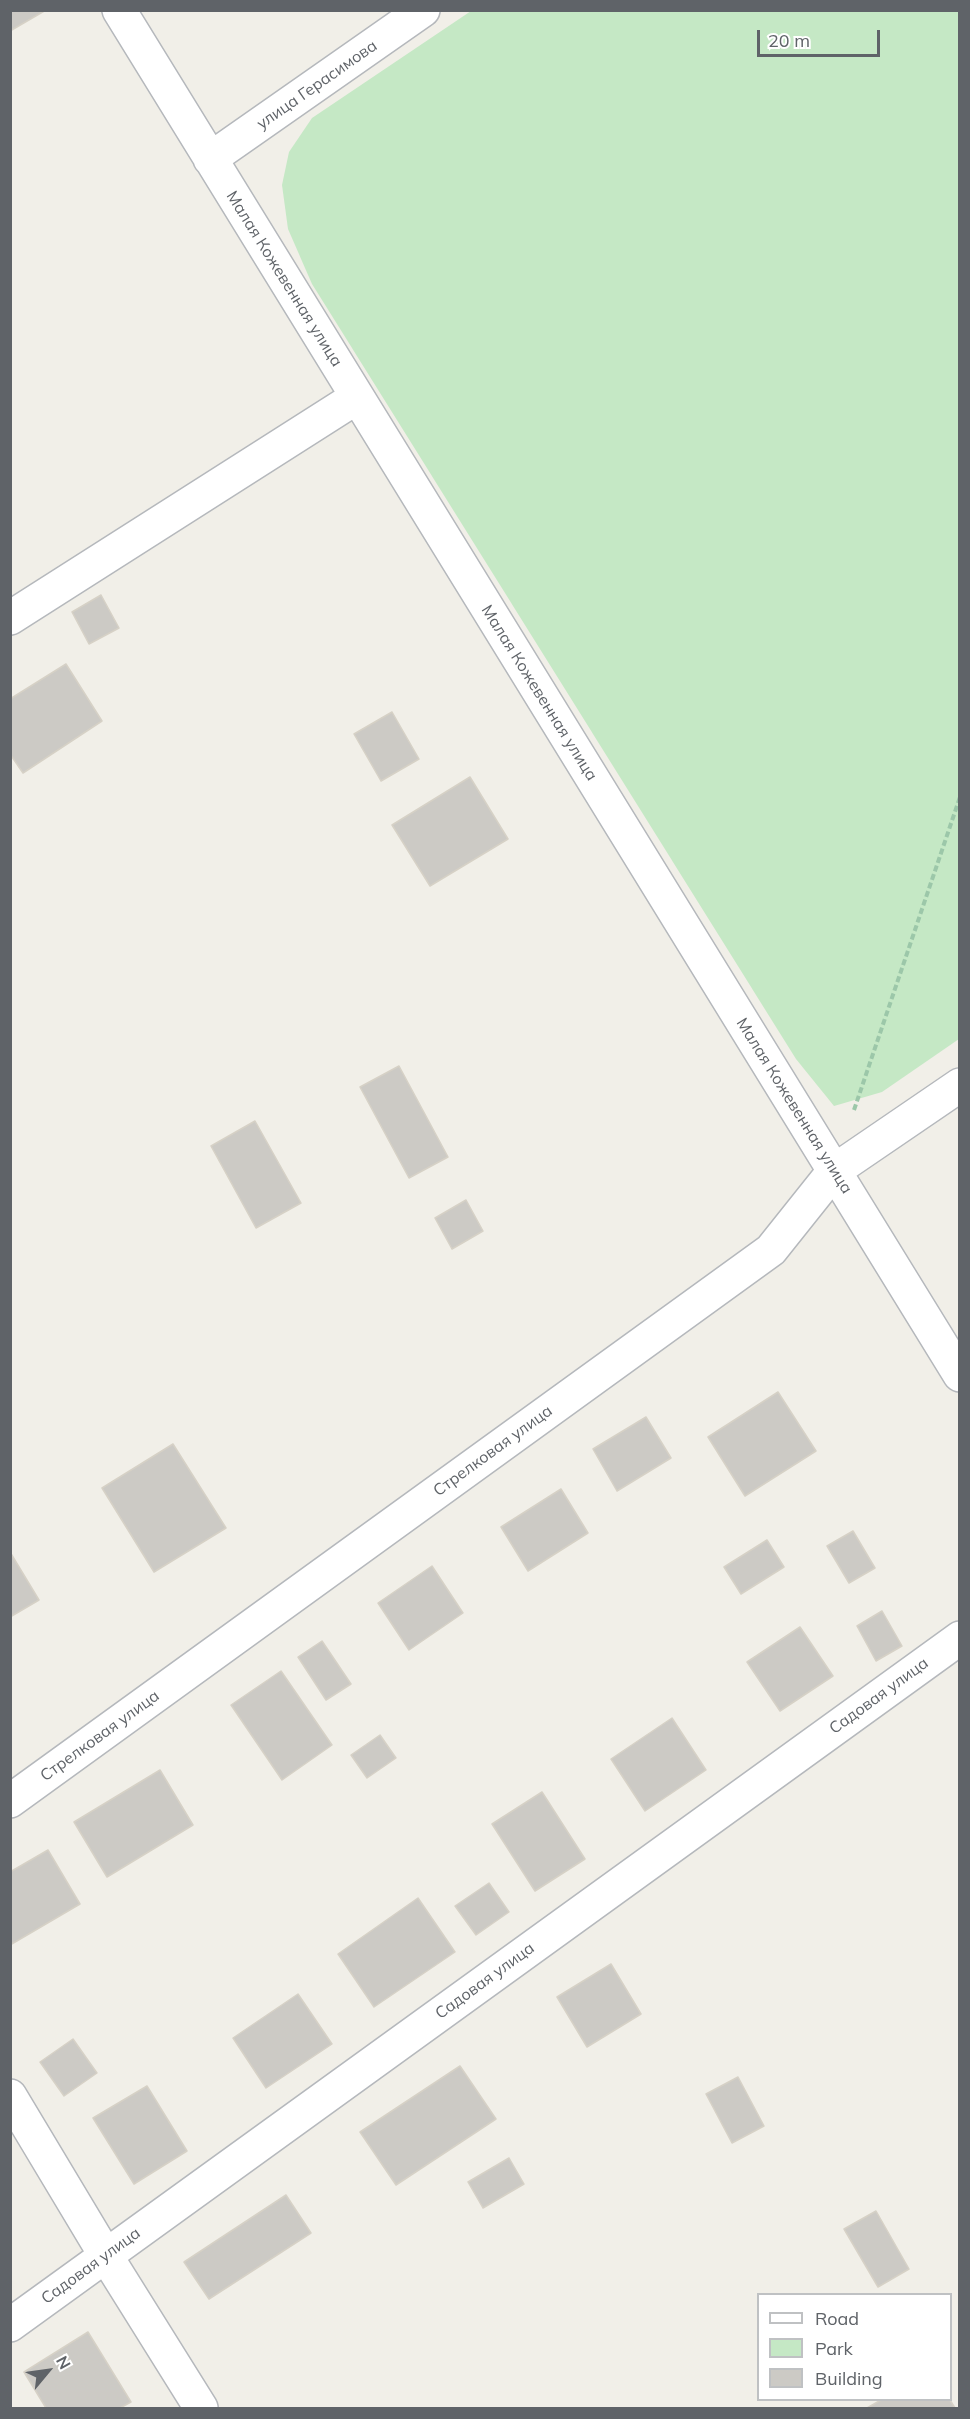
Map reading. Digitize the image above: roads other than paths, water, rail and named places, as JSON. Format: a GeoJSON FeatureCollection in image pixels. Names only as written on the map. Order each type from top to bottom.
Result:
{"type":"FeatureCollection","features":[{"type":"Feature","properties":{"kind":"street","name":"Малая Кожевенная улица"},"geometry":{"type":"LineString","coordinates":[[119,10],[960,1375]]}},
{"type":"Feature","properties":{"kind":"street","name":"улица Герасимова"},"geometry":{"type":"LineString","coordinates":[[210,159],[423,10]]}},
{"type":"Feature","properties":{"kind":"street"},"geometry":{"type":"LineString","coordinates":[[10,618],[357,397]]}},
{"type":"Feature","properties":{"kind":"street","name":"Стрелковая улица"},"geometry":{"type":"LineString","coordinates":[[10,1801],[771,1250],[834,1170],[960,1085]]}},
{"type":"Feature","properties":{"kind":"street","name":"Садовая улица"},"geometry":{"type":"LineString","coordinates":[[10,2325],[960,1638]]}},
{"type":"Feature","properties":{"kind":"street"},"geometry":{"type":"LineString","coordinates":[[10,2096],[201,2409]]}}]}
